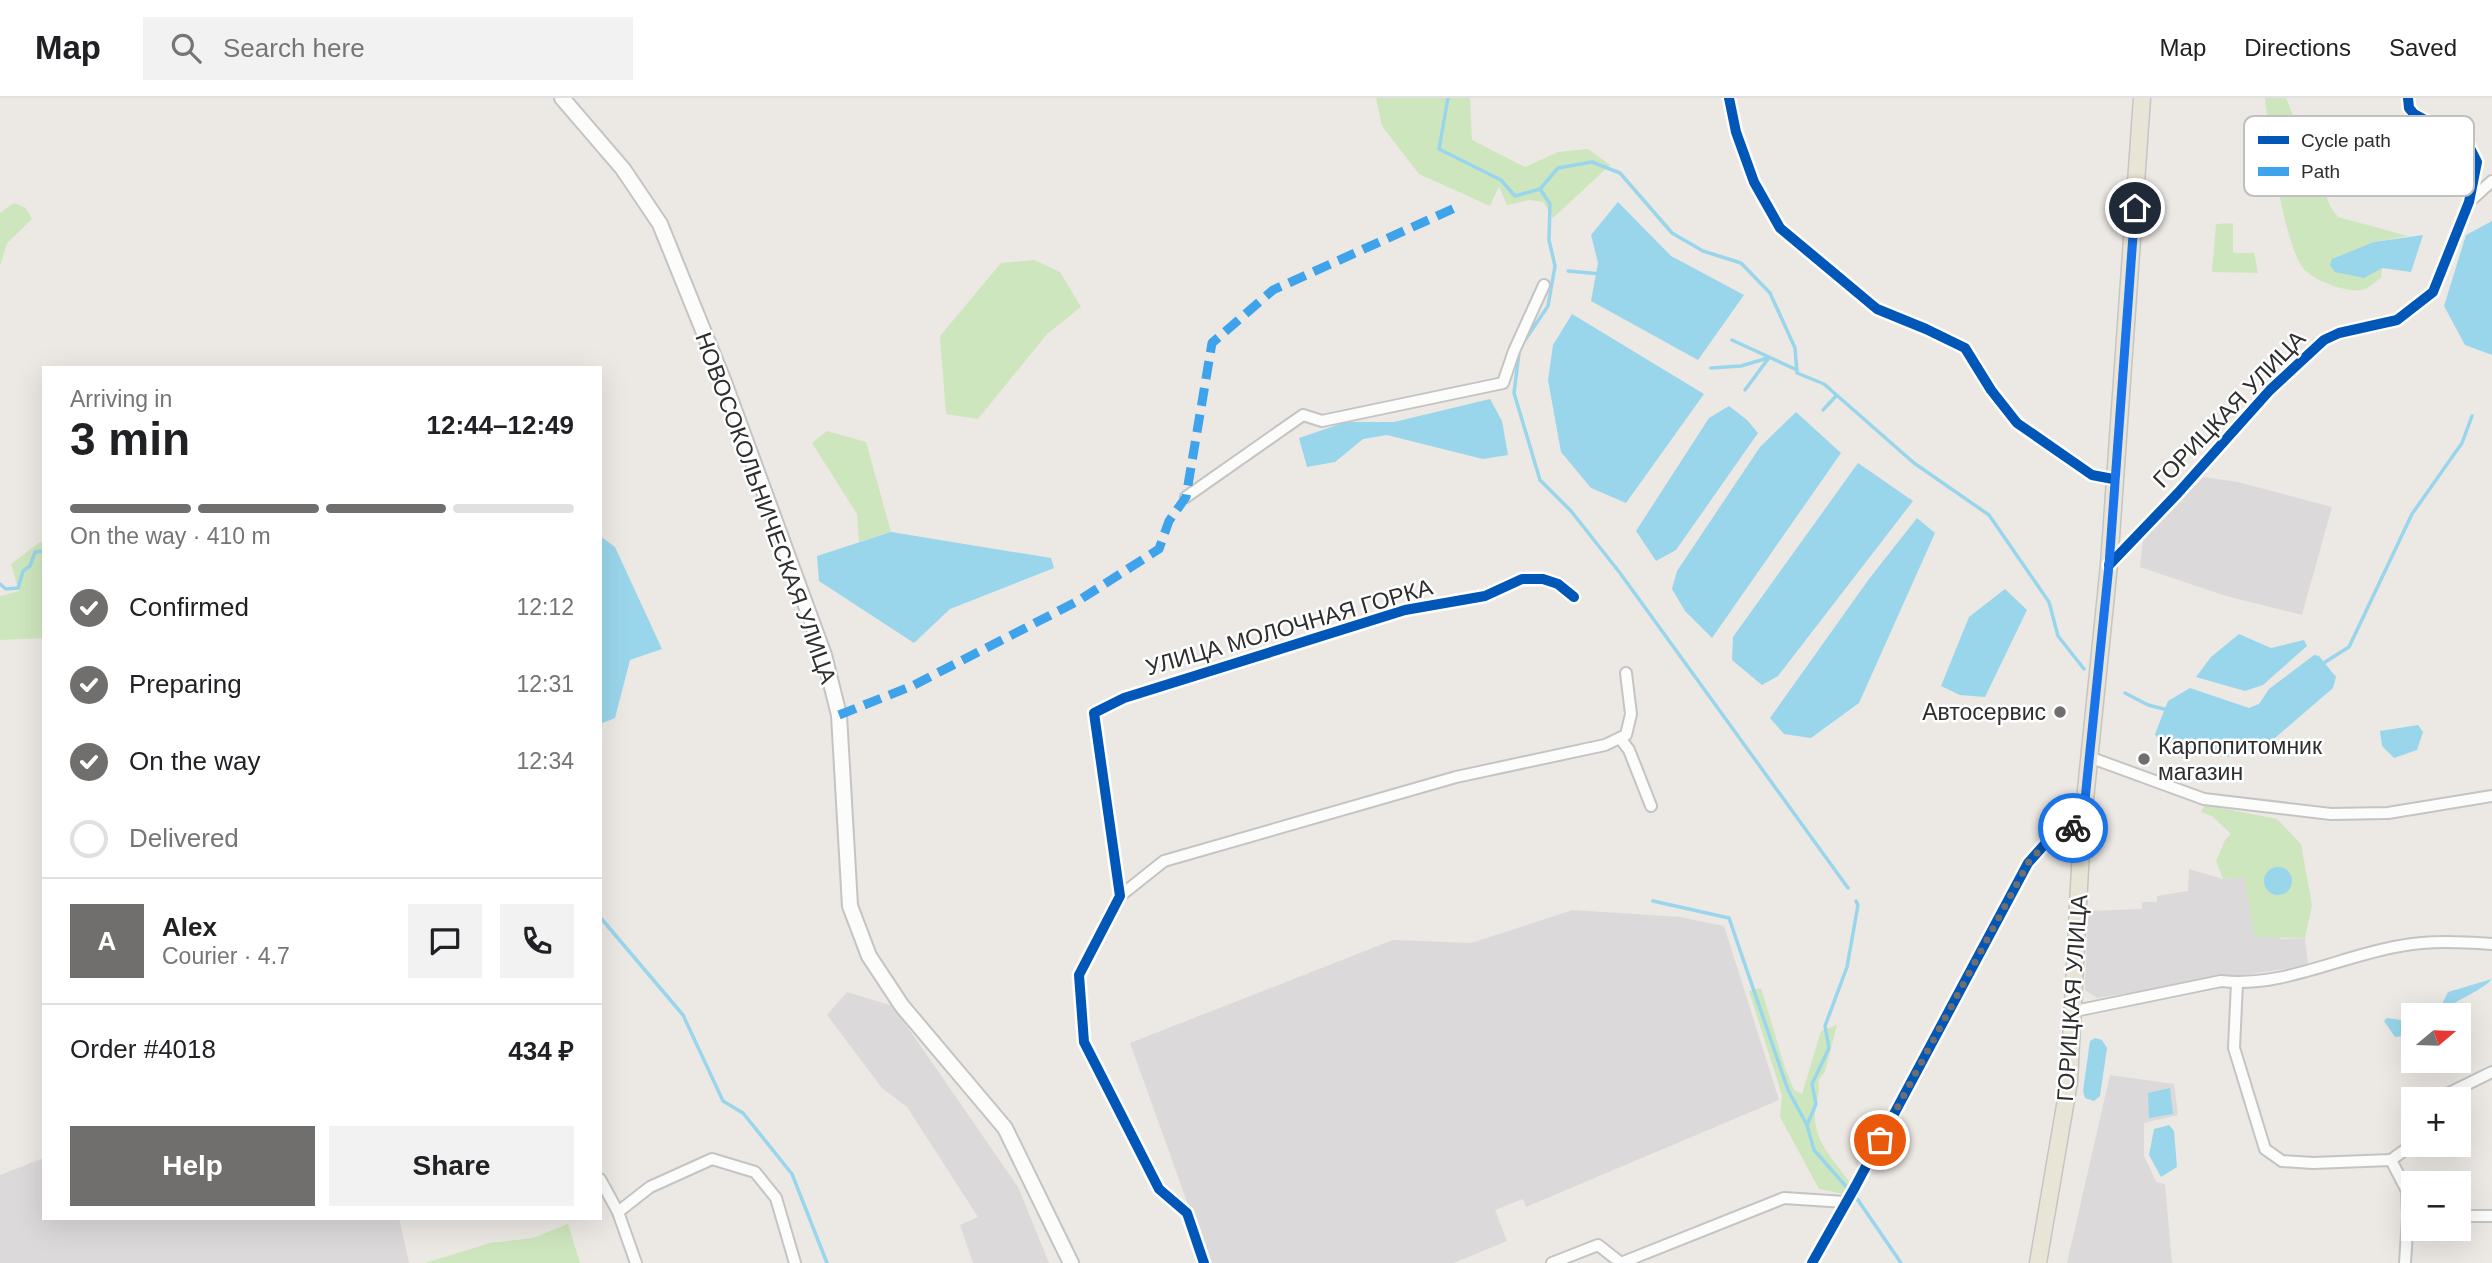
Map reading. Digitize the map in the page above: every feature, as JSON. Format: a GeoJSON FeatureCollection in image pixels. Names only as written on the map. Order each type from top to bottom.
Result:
{"type":"FeatureCollection","features":[{"type":"Feature","properties":{"kind":"main road","name":"НОВОСОКОЛЬНИЧЕСКАЯ УЛИЦА"},"geometry":{"type":"LineString","coordinates":[[562,98],[623,169],[660,224],[724,382],[824,655],[839,715],[850,906],[869,956],[902,1006],[1005,1128],[1071,1263]]}},
{"type":"Feature","properties":{"kind":"main road","name":"ГОРИЦКАЯ УЛИЦА"},"geometry":{"type":"LineString","coordinates":[[2038,1263],[2069,1082],[2075,1011],[2082,829],[2109,565],[2142,98]]}},
{"type":"Feature","properties":{"kind":"street","name":"ГОРИЦКАЯ УЛИЦА"},"geometry":{"type":"LineString","coordinates":[[1729,98],[1736,132],[1754,182],[1780,228],[1885,313],[1965,348],[1991,390],[2017,423],[2092,474],[2113,479]]}},
{"type":"Feature","properties":{"kind":"street","name":"ГОРИЦКАЯ УЛИЦА"},"geometry":{"type":"LineString","coordinates":[[2408,98],[2409,108],[2417,116]]}},
{"type":"Feature","properties":{"kind":"street","name":"ГОРИЦКАЯ УЛИЦА"},"geometry":{"type":"LineString","coordinates":[[2474,156],[2477,162],[2474,181]]}},
{"type":"Feature","properties":{"kind":"street"},"geometry":{"type":"LineString","coordinates":[[2469,202],[2492,181]]}},
{"type":"Feature","properties":{"kind":"street","name":"ГОРИЦКАЯ УЛИЦА"},"geometry":{"type":"LineString","coordinates":[[2109,565],[2270,390],[2324,340],[2339,333],[2397,320],[2433,292],[2470,196]]}},
{"type":"Feature","properties":{"kind":"street"},"geometry":{"type":"LineString","coordinates":[[1186,497],[1303,415],[1322,421],[1503,383],[1514,351],[1544,285]]}},
{"type":"Feature","properties":{"kind":"street","name":"УЛИЦА МОЛОЧНАЯ ГОРКА"},"geometry":{"type":"LineString","coordinates":[[1120,896],[1094,713],[1124,698],[1405,610],[1485,596],[1522,579],[1543,579],[1558,584],[1574,597]]}},
{"type":"Feature","properties":{"kind":"street"},"geometry":{"type":"LineString","coordinates":[[1204,1263],[1186,1213],[1159,1189],[1084,1042],[1079,975],[1120,896],[1164,861],[1457,777],[1605,745],[1626,735],[1631,714],[1626,673]]}},
{"type":"Feature","properties":{"kind":"street"},"geometry":{"type":"LineString","coordinates":[[1620,738],[1629,750],[1651,806]]}},
{"type":"Feature","properties":{"kind":"street"},"geometry":{"type":"LineString","coordinates":[[2090,757],[2204,799],[2331,814],[2388,813],[2492,796]]}},
{"type":"Feature","properties":{"kind":"street"},"geometry":{"type":"LineString","coordinates":[[1812,1263],[1855,1188],[2028,863],[2061,826],[2082,829]]}},
{"type":"Feature","properties":{"kind":"street"},"geometry":{"type":"LineString","coordinates":[[2075,1011],[2221,981],[2237,983],[2297,974],[2400,946],[2453,942],[2492,944]]}},
{"type":"Feature","properties":{"kind":"street"},"geometry":{"type":"LineString","coordinates":[[2237,983],[2234,1048],[2264,1149],[2282,1161],[2313,1163],[2390,1160],[2401,1152]]}},
{"type":"Feature","properties":{"kind":"street"},"geometry":{"type":"LineString","coordinates":[[2461,1087],[2492,1072]]}},
{"type":"Feature","properties":{"kind":"street"},"geometry":{"type":"LineString","coordinates":[[618,1212],[650,1186],[712,1158],[755,1172],[776,1198],[795,1263]]}},
{"type":"Feature","properties":{"kind":"street"},"geometry":{"type":"LineString","coordinates":[[2390,1160],[2401,1180]]}},
{"type":"Feature","properties":{"kind":"street"},"geometry":{"type":"LineString","coordinates":[[602,1183],[618,1212],[636,1263]]}},
{"type":"Feature","properties":{"kind":"street"},"geometry":{"type":"LineString","coordinates":[[1552,1263],[1598,1245],[1622,1263],[1784,1198],[1846,1200]]}},
{"type":"Feature","properties":{"kind":"street"},"geometry":{"type":"LineString","coordinates":[[2471,1216],[2492,1216]]}},
{"type":"Feature","properties":{"kind":"street"},"geometry":{"type":"LineString","coordinates":[[2404,1263],[2407,1241]]}},
{"type":"Feature","properties":{"kind":"shaded area"},"geometry":{"type":"Polygon","coordinates":[[[2203,477],[2238,482],[2332,507],[2302,615],[2226,596],[2140,567],[2143,539],[2203,477]]]}},
{"type":"Feature","properties":{"kind":"shaded area"},"geometry":{"type":"Polygon","coordinates":[[[2189,869],[2223,879],[2244,877],[2281,939],[2305,938],[2308,965],[2097,998],[2085,990],[2088,911],[2142,909],[2142,902],[2157,902],[2157,896],[2188,891],[2189,869]]]}},
{"type":"Feature","properties":{"kind":"shaded area"},"geometry":{"type":"Polygon","coordinates":[[[1573,910],[1680,917],[1724,926],[1779,1100],[1526,1207],[1523,1199],[1495,1210],[1507,1241],[1454,1263],[1209,1263],[1130,1043],[1393,940],[1471,943],[1573,910]]]}},
{"type":"Feature","properties":{"kind":"shaded area"},"geometry":{"type":"Polygon","coordinates":[[[847,992],[893,1006],[1018,1187],[1049,1263],[973,1263],[960,1225],[978,1217],[907,1107],[882,1088],[827,1015],[847,992]]]}},
{"type":"Feature","properties":{"kind":"shaded area"},"geometry":{"type":"Polygon","coordinates":[[[2110,1075],[2174,1084],[2178,1115],[2144,1123],[2144,1156],[2156,1182],[2165,1184],[2172,1263],[2067,1263],[2110,1075]]]}},
{"type":"Feature","properties":{"kind":"shaded area"},"geometry":{"type":"Polygon","coordinates":[[[42,1159],[42,1220],[399,1220],[409,1263],[0,1263],[0,1175],[42,1159]]]}},
{"type":"Feature","properties":{"kind":"green space"},"geometry":{"type":"Polygon","coordinates":[[[1376,98],[1470,98],[1472,140],[1525,167],[1558,152],[1588,149],[1610,165],[1553,218],[1543,202],[1529,200],[1507,205],[1499,186],[1490,206],[1419,174],[1382,126],[1376,98]]]}},
{"type":"Feature","properties":{"kind":"green space"},"geometry":{"type":"Polygon","coordinates":[[[2265,98],[2286,98],[2293,116],[2267,116],[2265,98]]]}},
{"type":"Feature","properties":{"kind":"green space"},"geometry":{"type":"Polygon","coordinates":[[[2280,196],[2326,196],[2338,217],[2408,236],[2374,242],[2382,268],[2381,278],[2362,290],[2348,290],[2322,281],[2303,268],[2289,236],[2280,196]]]}},
{"type":"Feature","properties":{"kind":"green space"},"geometry":{"type":"Polygon","coordinates":[[[14,203],[26,208],[32,219],[7,243],[0,266],[0,213],[14,203]]]}},
{"type":"Feature","properties":{"kind":"green space"},"geometry":{"type":"Polygon","coordinates":[[[2233,223],[2233,253],[2254,253],[2258,273],[2212,272],[2216,224],[2233,223]]]}},
{"type":"Feature","properties":{"kind":"green space"},"geometry":{"type":"Polygon","coordinates":[[[1034,260],[1060,272],[1081,307],[1047,334],[978,419],[946,414],[940,336],[1001,263],[1034,260]]]}},
{"type":"Feature","properties":{"kind":"green space"},"geometry":{"type":"Polygon","coordinates":[[[827,431],[866,442],[891,532],[859,542],[857,514],[812,443],[827,431]]]}},
{"type":"Feature","properties":{"kind":"green space"},"geometry":{"type":"Polygon","coordinates":[[[42,542],[42,638],[0,640],[0,596],[19,591],[11,564],[42,542]]]}},
{"type":"Feature","properties":{"kind":"green space"},"geometry":{"type":"Polygon","coordinates":[[[2205,805],[2277,819],[2301,844],[2312,905],[2305,938],[2255,937],[2244,877],[2223,879],[2216,861],[2225,840],[2231,834],[2212,816],[2201,812],[2205,805]]]}},
{"type":"Feature","properties":{"kind":"green space"},"geometry":{"type":"Polygon","coordinates":[[[1761,988],[1785,1068],[1794,1090],[1802,1094],[1821,1031],[1837,1025],[1825,1071],[1818,1081],[1815,1118],[1823,1145],[1852,1185],[1844,1194],[1819,1189],[1780,1117],[1782,1095],[1749,991],[1761,988]]]}},
{"type":"Feature","properties":{"kind":"green space"},"geometry":{"type":"Polygon","coordinates":[[[568,1224],[580,1263],[425,1263],[490,1243],[533,1238],[568,1224]]]}},
{"type":"Feature","properties":{"kind":"water"},"geometry":{"type":"Polygon","coordinates":[[[1618,202],[1671,256],[1744,295],[1698,360],[1591,301],[1598,263],[1591,235],[1618,202]]]}},
{"type":"Feature","properties":{"kind":"water"},"geometry":{"type":"Polygon","coordinates":[[[2492,221],[2492,355],[2465,345],[2444,306],[2466,235],[2492,221]]]}},
{"type":"Feature","properties":{"kind":"water"},"geometry":{"type":"Polygon","coordinates":[[[2423,235],[2411,272],[2382,268],[2364,278],[2335,272],[2330,265],[2332,259],[2374,242],[2423,235]]]}},
{"type":"Feature","properties":{"kind":"water"},"geometry":{"type":"Polygon","coordinates":[[[1572,314],[1704,394],[1626,503],[1591,488],[1561,452],[1548,380],[1553,345],[1572,314]]]}},
{"type":"Feature","properties":{"kind":"water"},"geometry":{"type":"Polygon","coordinates":[[[1490,399],[1502,421],[1508,455],[1483,459],[1387,435],[1363,439],[1335,462],[1307,467],[1299,438],[1346,422],[1394,422],[1490,399]]]}},
{"type":"Feature","properties":{"kind":"water"},"geometry":{"type":"Polygon","coordinates":[[[1729,406],[1758,433],[1676,550],[1656,561],[1636,531],[1709,418],[1729,406]]]}},
{"type":"Feature","properties":{"kind":"water"},"geometry":{"type":"Polygon","coordinates":[[[1796,412],[1841,453],[1712,638],[1685,611],[1672,589],[1677,571],[1760,447],[1796,412]]]}},
{"type":"Feature","properties":{"kind":"water"},"geometry":{"type":"Polygon","coordinates":[[[1858,463],[1913,501],[1778,676],[1762,685],[1732,660],[1733,637],[1858,463]]]}},
{"type":"Feature","properties":{"kind":"water"},"geometry":{"type":"Polygon","coordinates":[[[1917,518],[1935,533],[1859,703],[1811,738],[1784,734],[1770,718],[1869,579],[1917,518]]]}},
{"type":"Feature","properties":{"kind":"water"},"geometry":{"type":"Polygon","coordinates":[[[891,532],[1051,558],[1054,568],[950,609],[914,643],[819,581],[817,556],[891,532]]]}},
{"type":"Feature","properties":{"kind":"water"},"geometry":{"type":"Polygon","coordinates":[[[602,537],[615,547],[662,649],[630,660],[615,718],[602,723],[602,537]]]}},
{"type":"Feature","properties":{"kind":"water"},"geometry":{"type":"Polygon","coordinates":[[[2005,589],[2027,610],[1985,697],[1960,695],[1941,686],[1969,617],[2005,589]]]}},
{"type":"Feature","properties":{"kind":"water"},"geometry":{"type":"Polygon","coordinates":[[[2239,634],[2271,648],[2304,640],[2307,646],[2263,685],[2245,691],[2196,677],[2211,657],[2239,634]]]}},
{"type":"Feature","properties":{"kind":"water"},"geometry":{"type":"Polygon","coordinates":[[[2314,655],[2319,656],[2336,677],[2333,688],[2268,744],[2228,757],[2158,740],[2155,734],[2168,701],[2190,688],[2249,708],[2259,704],[2269,689],[2314,655]]]}},
{"type":"Feature","properties":{"kind":"water"},"geometry":{"type":"Polygon","coordinates":[[[2418,725],[2423,732],[2417,750],[2394,758],[2382,746],[2380,731],[2418,725]]]}},
{"type":"Feature","properties":{"kind":"water"},"geometry":{"type":"Polygon","coordinates":[[[2278,867],[2288,871],[2292,881],[2288,891],[2278,895],[2268,891],[2264,881],[2268,871],[2278,867]]]}},
{"type":"Feature","properties":{"kind":"water"},"geometry":{"type":"Polygon","coordinates":[[[2492,979],[2455,1003],[2442,1003],[2448,992],[2492,979]]]}},
{"type":"Feature","properties":{"kind":"water"},"geometry":{"type":"Polygon","coordinates":[[[2387,1018],[2401,1020],[2401,1036],[2395,1037],[2384,1021],[2387,1018]]]}},
{"type":"Feature","properties":{"kind":"water"},"geometry":{"type":"Polygon","coordinates":[[[2095,1038],[2102,1040],[2107,1048],[2100,1096],[2094,1101],[2085,1098],[2083,1091],[2090,1041],[2095,1038]]]}},
{"type":"Feature","properties":{"kind":"water"},"geometry":{"type":"Polygon","coordinates":[[[2170,1088],[2173,1114],[2149,1118],[2148,1093],[2170,1088]]]}},
{"type":"Feature","properties":{"kind":"water"},"geometry":{"type":"Polygon","coordinates":[[[2169,1125],[2174,1131],[2177,1167],[2161,1177],[2149,1155],[2154,1129],[2169,1125]]]}},
{"type":"Feature","properties":{"kind":"waterway"},"geometry":{"type":"LineString","coordinates":[[1448,98],[1439,149],[1501,180],[1515,196],[1540,189],[1558,168],[1592,162],[1620,173],[1672,233],[1703,251],[1741,263],[1770,293],[1795,348],[1797,373],[1824,384],[1914,463],[1989,515],[2049,602],[2058,636],[2084,669]]}},
{"type":"Feature","properties":{"kind":"waterway"},"geometry":{"type":"LineString","coordinates":[[1525,340],[1548,306],[1555,266],[1549,240],[1550,204],[1540,189]]}},
{"type":"Feature","properties":{"kind":"waterway"},"geometry":{"type":"LineString","coordinates":[[1568,271],[1601,274]]}},
{"type":"Feature","properties":{"kind":"waterway"},"geometry":{"type":"LineString","coordinates":[[1732,340],[1797,370]]}},
{"type":"Feature","properties":{"kind":"waterway"},"geometry":{"type":"LineString","coordinates":[[1519,353],[1514,393],[1540,480],[1571,511],[1620,573],[1848,888]]}},
{"type":"Feature","properties":{"kind":"waterway"},"geometry":{"type":"LineString","coordinates":[[1711,368],[1741,366],[1768,358]]}},
{"type":"Feature","properties":{"kind":"waterway"},"geometry":{"type":"LineString","coordinates":[[1745,390],[1768,359]]}},
{"type":"Feature","properties":{"kind":"waterway"},"geometry":{"type":"LineString","coordinates":[[1823,410],[1836,396]]}},
{"type":"Feature","properties":{"kind":"waterway"},"geometry":{"type":"LineString","coordinates":[[2322,664],[2349,647],[2412,514],[2462,443],[2472,416]]}},
{"type":"Feature","properties":{"kind":"waterway"},"geometry":{"type":"LineString","coordinates":[[0,584],[6,589],[18,588],[23,571],[30,566],[35,552],[42,551]]}},
{"type":"Feature","properties":{"kind":"waterway"},"geometry":{"type":"LineString","coordinates":[[2125,693],[2148,705],[2168,710]]}},
{"type":"Feature","properties":{"kind":"waterway"},"geometry":{"type":"LineString","coordinates":[[1653,901],[1729,918],[1788,1090],[1807,1125]]}},
{"type":"Feature","properties":{"kind":"waterway"},"geometry":{"type":"LineString","coordinates":[[1856,901],[1858,905],[1847,967],[1825,1026],[1829,1048],[1812,1084],[1816,1104],[1807,1125],[1814,1150],[1858,1200],[1901,1263]]}},
{"type":"Feature","properties":{"kind":"waterway"},"geometry":{"type":"LineString","coordinates":[[602,919],[683,1015],[723,1101],[743,1113],[792,1174],[827,1263]]}},
{"type":"Feature","properties":{"kind":"marked path"},"geometry":{"type":"LineString","coordinates":[[839,715],[912,686],[1078,601],[1159,549],[1169,521],[1186,497],[1212,343],[1273,290],[1457,207]]}},
{"type":"Feature","properties":{"kind":"cycle path"},"geometry":{"type":"LineString","coordinates":[[1729,98],[1736,132],[1754,182],[1780,228],[1877,309],[1965,348],[1991,390],[2017,423],[2092,475],[2113,479]]}},
{"type":"Feature","properties":{"kind":"cycle path"},"geometry":{"type":"LineString","coordinates":[[2408,98],[2409,108],[2418,116]]}},
{"type":"Feature","properties":{"kind":"cycle path"},"geometry":{"type":"LineString","coordinates":[[2474,156],[2477,162],[2474,177]]}},
{"type":"Feature","properties":{"kind":"cycle path"},"geometry":{"type":"LineString","coordinates":[[2109,565],[2270,390],[2324,340],[2339,333],[2397,320],[2433,292],[2470,196]]}},
{"type":"Feature","properties":{"kind":"cycle path"},"geometry":{"type":"LineString","coordinates":[[1204,1263],[1187,1213],[1159,1189],[1084,1042],[1079,975],[1120,896],[1094,713],[1124,698],[1405,610],[1485,596],[1522,579],[1543,579],[1558,584],[1574,597]]}},
{"type":"Feature","properties":{"kind":"cycle path"},"geometry":{"type":"LineString","coordinates":[[1812,1263],[2028,863],[2061,826],[2082,829]]}},
{"type":"Feature","properties":{"kind":"way so far"},"geometry":{"type":"LineString","coordinates":[[1880,1140],[2028,863],[2061,826],[2073,828]]}},
{"type":"Feature","properties":{"kind":"place","name":"Автосервис"},"geometry":{"type":"Point","coordinates":[2060,712]}},
{"type":"Feature","properties":{"kind":"place","name":"Карпопитомник магазин"},"geometry":{"type":"Point","coordinates":[2144,759]}},
{"type":"Feature","properties":{"kind":"route"},"geometry":{"type":"LineString","coordinates":[[2073,828],[2082,829],[2109,565],[2113,479],[2135,208]]}}]}
